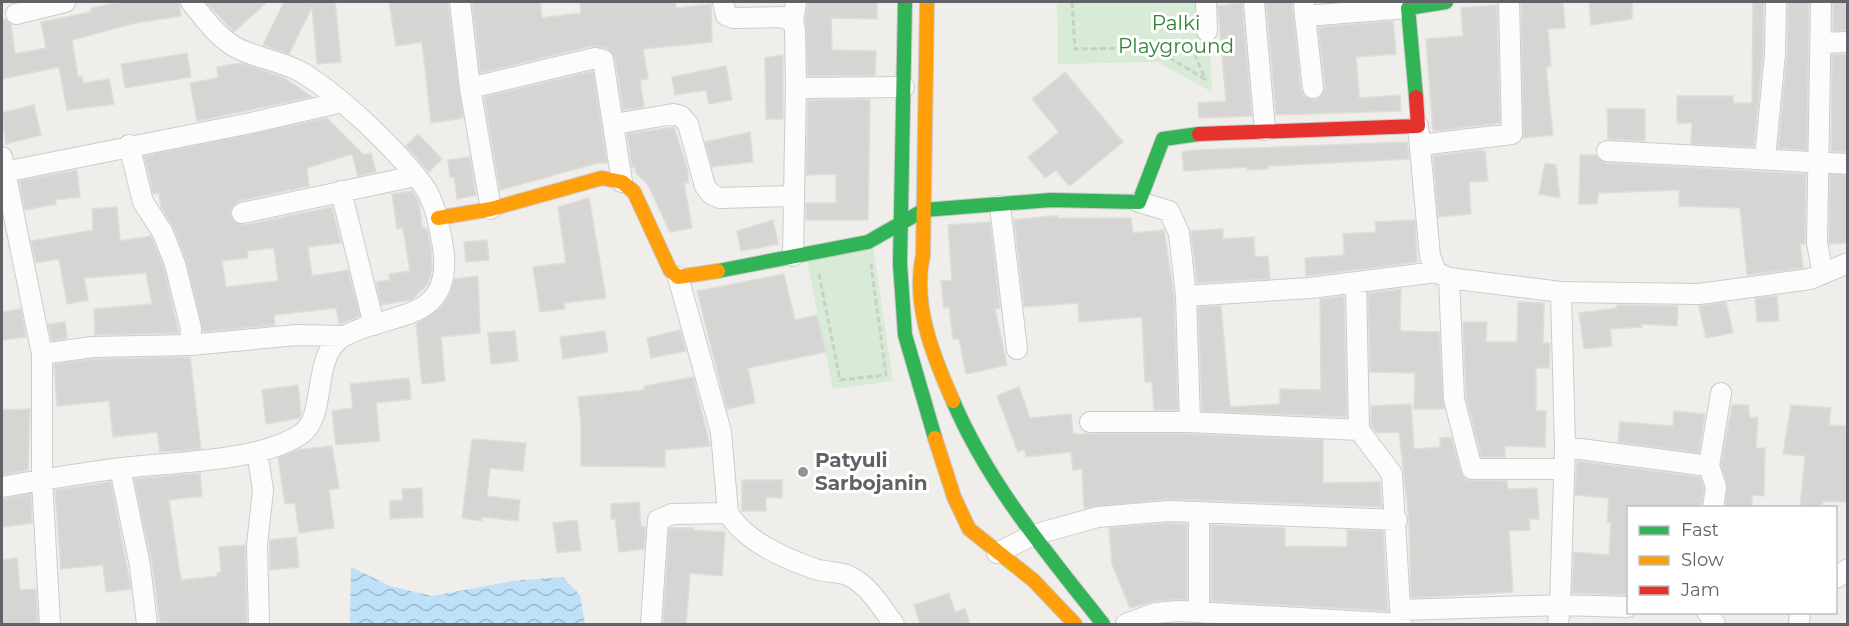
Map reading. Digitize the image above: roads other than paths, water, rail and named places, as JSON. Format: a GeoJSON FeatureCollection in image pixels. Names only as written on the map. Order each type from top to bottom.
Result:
{"type":"FeatureCollection","features":[{"type":"Feature","properties":{"kind":"main road"},"geometry":{"type":"LineString","coordinates":[[905,2],[902,302],[905,335],[914,369],[954,497],[969,529],[1032,580],[1075,624]]}},
{"type":"Feature","properties":{"kind":"main road"},"geometry":{"type":"LineString","coordinates":[[927,2],[923,255],[919,278],[927,330],[938,365],[965,428],[1013,509],[1102,624]]}},
{"type":"Feature","properties":{"kind":"main road"},"geometry":{"type":"LineString","coordinates":[[438,218],[492,209],[602,178],[622,182],[634,192],[670,270],[678,277],[689,277],[868,242],[924,210],[1000,206],[1051,200],[1138,202],[1163,139],[1196,134],[1265,130],[1419,135],[1407,5],[1446,2]]}},
{"type":"Feature","properties":{"kind":"street"},"geometry":{"type":"LineString","coordinates":[[16,14],[65,2]]}},
{"type":"Feature","properties":{"kind":"street"},"geometry":{"type":"LineString","coordinates":[[42,354],[93,347],[190,345],[297,335],[344,336],[419,311],[435,299],[442,282],[444,254],[438,218],[425,188],[342,102],[302,72],[237,48],[212,28],[191,2]]}},
{"type":"Feature","properties":{"kind":"street"},"geometry":{"type":"LineString","coordinates":[[460,2],[470,88],[492,209]]}},
{"type":"Feature","properties":{"kind":"street"},"geometry":{"type":"LineString","coordinates":[[723,2],[726,15],[733,18],[783,18],[793,22]]}},
{"type":"Feature","properties":{"kind":"street"},"geometry":{"type":"LineString","coordinates":[[793,256],[792,196],[796,84],[793,22],[796,2]]}},
{"type":"Feature","properties":{"kind":"street"},"geometry":{"type":"LineString","coordinates":[[1201,33],[1206,2]]}},
{"type":"Feature","properties":{"kind":"street"},"geometry":{"type":"LineString","coordinates":[[1509,2],[1512,134],[1419,135],[1430,256],[1442,275],[1454,399],[1472,469],[1563,469]]}},
{"type":"Feature","properties":{"kind":"street"},"geometry":{"type":"LineString","coordinates":[[1765,158],[1775,54],[1776,2]]}},
{"type":"Feature","properties":{"kind":"street"},"geometry":{"type":"LineString","coordinates":[[1821,2],[1817,243],[1822,274]]}},
{"type":"Feature","properties":{"kind":"street"},"geometry":{"type":"LineString","coordinates":[[1254,3],[1265,130]]}},
{"type":"Feature","properties":{"kind":"street"},"geometry":{"type":"LineString","coordinates":[[1313,88],[1304,9],[1407,5]]}},
{"type":"Feature","properties":{"kind":"street"},"geometry":{"type":"LineString","coordinates":[[1820,43],[1848,42]]}},
{"type":"Feature","properties":{"kind":"street"},"geometry":{"type":"LineString","coordinates":[[470,88],[600,58],[607,69],[622,182]]}},
{"type":"Feature","properties":{"kind":"street"},"geometry":{"type":"LineString","coordinates":[[796,84],[805,88],[904,87]]}},
{"type":"Feature","properties":{"kind":"street"},"geometry":{"type":"LineString","coordinates":[[50,624],[42,479],[42,354],[3,165],[251,123],[342,102]]}},
{"type":"Feature","properties":{"kind":"street"},"geometry":{"type":"LineString","coordinates":[[615,124],[673,114],[681,116],[688,124],[705,186],[711,194],[720,198],[792,196]]}},
{"type":"Feature","properties":{"kind":"street"},"geometry":{"type":"LineString","coordinates":[[129,145],[143,202],[163,233],[175,264],[191,328],[190,345]]}},
{"type":"Feature","properties":{"kind":"street"},"geometry":{"type":"LineString","coordinates":[[1607,151],[1848,164]]}},
{"type":"Feature","properties":{"kind":"street"},"geometry":{"type":"LineString","coordinates":[[242,213],[415,176]]}},
{"type":"Feature","properties":{"kind":"street"},"geometry":{"type":"LineString","coordinates":[[341,191],[374,325]]}},
{"type":"Feature","properties":{"kind":"street"},"geometry":{"type":"LineString","coordinates":[[1138,202],[1169,210],[1179,233],[1185,296],[1190,422]]}},
{"type":"Feature","properties":{"kind":"street"},"geometry":{"type":"LineString","coordinates":[[1000,206],[1017,349]]}},
{"type":"Feature","properties":{"kind":"street"},"geometry":{"type":"LineString","coordinates":[[1185,296],[1442,275],[1561,292],[1699,294],[1760,288],[1822,274],[1848,263]]}},
{"type":"Feature","properties":{"kind":"street"},"geometry":{"type":"LineString","coordinates":[[678,277],[721,432],[728,513],[736,527],[769,551],[816,570],[849,576],[866,588],[894,624]]}},
{"type":"Feature","properties":{"kind":"street"},"geometry":{"type":"LineString","coordinates":[[1356,283],[1359,430],[1392,474],[1397,520],[1401,620]]}},
{"type":"Feature","properties":{"kind":"street"},"geometry":{"type":"LineString","coordinates":[[1559,615],[1565,447],[1561,292]]}},
{"type":"Feature","properties":{"kind":"street"},"geometry":{"type":"LineString","coordinates":[[2,487],[120,468],[257,452],[287,442],[303,433],[313,419],[322,372],[331,350],[344,336]]}},
{"type":"Feature","properties":{"kind":"street"},"geometry":{"type":"LineString","coordinates":[[1713,506],[1716,487],[1710,466],[1721,393]]}},
{"type":"Feature","properties":{"kind":"street"},"geometry":{"type":"LineString","coordinates":[[1090,422],[1190,422],[1359,430]]}},
{"type":"Feature","properties":{"kind":"street"},"geometry":{"type":"LineString","coordinates":[[1565,447],[1710,466]]}},
{"type":"Feature","properties":{"kind":"street"},"geometry":{"type":"LineString","coordinates":[[257,452],[263,490],[257,545],[258,624]]}},
{"type":"Feature","properties":{"kind":"street"},"geometry":{"type":"LineString","coordinates":[[120,468],[140,566],[147,624]]}},
{"type":"Feature","properties":{"kind":"street"},"geometry":{"type":"LineString","coordinates":[[997,553],[1033,535],[1098,516],[1169,511],[1397,520]]}},
{"type":"Feature","properties":{"kind":"street"},"geometry":{"type":"LineString","coordinates":[[1198,512],[1199,612]]}},
{"type":"Feature","properties":{"kind":"street"},"geometry":{"type":"LineString","coordinates":[[651,624],[658,520],[672,514],[728,513]]}},
{"type":"Feature","properties":{"kind":"street"},"geometry":{"type":"LineString","coordinates":[[1126,624],[1156,613],[1199,612],[1342,623],[1559,615],[1627,607]]}},
{"type":"Feature","properties":{"kind":"water"},"geometry":{"type":"Polygon","coordinates":[[[351,567],[390,586],[432,596],[512,581],[563,577],[580,595],[585,624],[350,624],[351,567]]]}},
{"type":"Feature","properties":{"kind":"place","name":"Patyuli Sarbojanin"},"geometry":{"type":"Point","coordinates":[803,472]}},
{"type":"Feature","properties":{"kind":"park label","name":"Palki Playground"},"geometry":{"type":"Point","coordinates":[1176,34]}}]}
